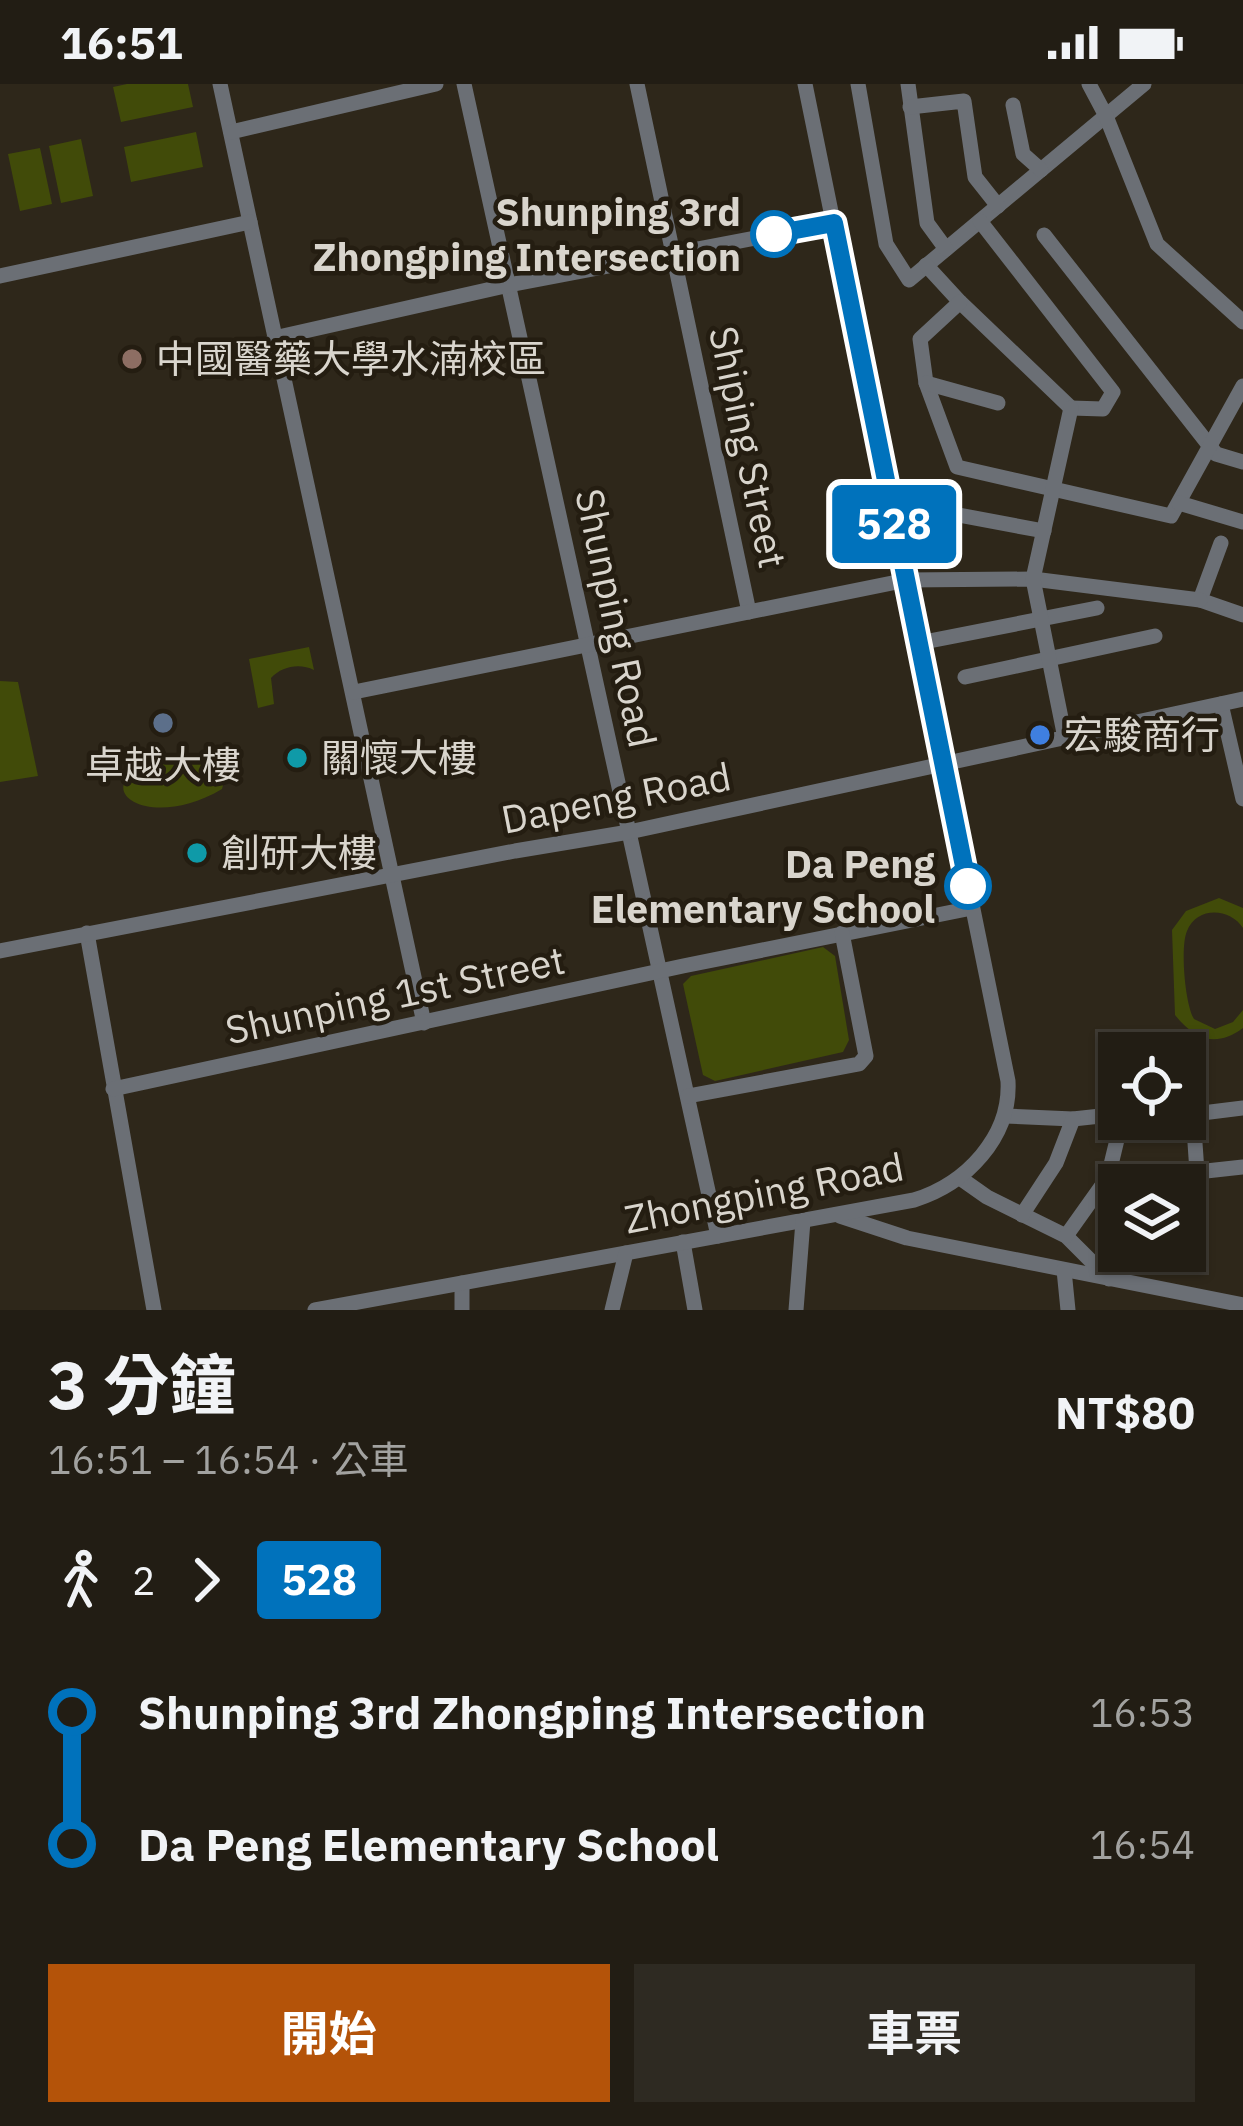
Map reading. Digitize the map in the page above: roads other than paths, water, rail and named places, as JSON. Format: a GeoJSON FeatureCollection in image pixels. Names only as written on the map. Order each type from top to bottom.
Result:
{"type":"FeatureCollection","features":[{"type":"Feature","properties":{"kind":"street"},"geometry":{"type":"LineString","coordinates":[[220,84],[424,1023]]}},
{"type":"Feature","properties":{"kind":"street"},"geometry":{"type":"LineString","coordinates":[[231,132],[436,84]]}},
{"type":"Feature","properties":{"kind":"street","name":"Shunping Road"},"geometry":{"type":"LineString","coordinates":[[464,84],[718,1236]]}},
{"type":"Feature","properties":{"kind":"street","name":"Shiping Street"},"geometry":{"type":"LineString","coordinates":[[637,84],[749,612]]}},
{"type":"Feature","properties":{"kind":"street"},"geometry":{"type":"LineString","coordinates":[[806,84],[1008,1081],[1005,1116],[1098,1118]]}},
{"type":"Feature","properties":{"kind":"street"},"geometry":{"type":"LineString","coordinates":[[858,84],[886,244],[909,280],[1144,84]]}},
{"type":"Feature","properties":{"kind":"street"},"geometry":{"type":"LineString","coordinates":[[908,84],[927,223],[946,249]]}},
{"type":"Feature","properties":{"kind":"street"},"geometry":{"type":"LineString","coordinates":[[1090,84],[1157,244],[1243,322]]}},
{"type":"Feature","properties":{"kind":"street"},"geometry":{"type":"LineString","coordinates":[[910,107],[964,100],[975,177],[998,206]]}},
{"type":"Feature","properties":{"kind":"street"},"geometry":{"type":"LineString","coordinates":[[1013,105],[1023,154],[1041,170]]}},
{"type":"Feature","properties":{"kind":"street"},"geometry":{"type":"LineString","coordinates":[[926,266],[1071,408],[1102,409],[1113,392],[980,221]]}},
{"type":"Feature","properties":{"kind":"street"},"geometry":{"type":"LineString","coordinates":[[0,276],[250,222]]}},
{"type":"Feature","properties":{"kind":"street"},"geometry":{"type":"LineString","coordinates":[[274,338],[508,285],[834,223]]}},
{"type":"Feature","properties":{"kind":"street"},"geometry":{"type":"LineString","coordinates":[[1044,235],[1216,454],[1243,462]]}},
{"type":"Feature","properties":{"kind":"street"},"geometry":{"type":"LineString","coordinates":[[960,302],[920,339],[926,383],[957,466],[1171,516],[1243,386]]}},
{"type":"Feature","properties":{"kind":"street"},"geometry":{"type":"LineString","coordinates":[[926,383],[998,403]]}},
{"type":"Feature","properties":{"kind":"street"},"geometry":{"type":"LineString","coordinates":[[1065,738],[1034,579],[1071,408]]}},
{"type":"Feature","properties":{"kind":"street"},"geometry":{"type":"LineString","coordinates":[[889,502],[1044,531]]}},
{"type":"Feature","properties":{"kind":"street"},"geometry":{"type":"LineString","coordinates":[[1179,503],[1243,522]]}},
{"type":"Feature","properties":{"kind":"street"},"geometry":{"type":"LineString","coordinates":[[1200,600],[1221,543]]}},
{"type":"Feature","properties":{"kind":"street"},"geometry":{"type":"LineString","coordinates":[[354,692],[907,580],[1034,579],[1200,600],[1243,615]]}},
{"type":"Feature","properties":{"kind":"street"},"geometry":{"type":"LineString","coordinates":[[919,643],[1097,608]]}},
{"type":"Feature","properties":{"kind":"street"},"geometry":{"type":"LineString","coordinates":[[965,677],[1155,636]]}},
{"type":"Feature","properties":{"kind":"street","name":"Dapeng Road"},"geometry":{"type":"LineString","coordinates":[[0,951],[629,832],[1243,699]]}},
{"type":"Feature","properties":{"kind":"street"},"geometry":{"type":"LineString","coordinates":[[1221,704],[1243,799]]}},
{"type":"Feature","properties":{"kind":"street","name":"Shunping 1st Street"},"geometry":{"type":"LineString","coordinates":[[113,1089],[973,908]]}},
{"type":"Feature","properties":{"kind":"street"},"geometry":{"type":"LineString","coordinates":[[87,933],[154,1310]]}},
{"type":"Feature","properties":{"kind":"street"},"geometry":{"type":"LineString","coordinates":[[688,1096],[859,1064],[866,1056],[842,933]]}},
{"type":"Feature","properties":{"kind":"street"},"geometry":{"type":"LineString","coordinates":[[1206,1113],[1243,1108]]}},
{"type":"Feature","properties":{"kind":"street","name":"Zhongping Road"},"geometry":{"type":"LineString","coordinates":[[315,1310],[914,1200],[960,1178],[987,1149],[1005,1116]]}},
{"type":"Feature","properties":{"kind":"street"},"geometry":{"type":"LineString","coordinates":[[1022,1215],[1056,1162],[1073,1119]]}},
{"type":"Feature","properties":{"kind":"street"},"geometry":{"type":"LineString","coordinates":[[1206,1171],[1243,1167]]}},
{"type":"Feature","properties":{"kind":"street"},"geometry":{"type":"LineString","coordinates":[[960,1178],[987,1197],[1066,1236],[1109,1279]]}},
{"type":"Feature","properties":{"kind":"street"},"geometry":{"type":"LineString","coordinates":[[1066,1236],[1098,1191]]}},
{"type":"Feature","properties":{"kind":"street"},"geometry":{"type":"LineString","coordinates":[[838,1215],[907,1238],[1243,1305]]}},
{"type":"Feature","properties":{"kind":"street"},"geometry":{"type":"LineString","coordinates":[[796,1310],[803,1221]]}},
{"type":"Feature","properties":{"kind":"street"},"geometry":{"type":"LineString","coordinates":[[683,1242],[695,1310]]}},
{"type":"Feature","properties":{"kind":"street"},"geometry":{"type":"LineString","coordinates":[[612,1310],[626,1253]]}},
{"type":"Feature","properties":{"kind":"street"},"geometry":{"type":"LineString","coordinates":[[1064,1270],[1068,1310]]}},
{"type":"Feature","properties":{"kind":"street"},"geometry":{"type":"LineString","coordinates":[[462,1282],[462,1310]]}},
{"type":"Feature","properties":{"kind":"street"},"geometry":{"type":"LineString","coordinates":[[376,1310],[407,1292]]}},
{"type":"Feature","properties":{"kind":"place","name":"Shunping 3rd Zhongping Intersection"},"geometry":{"type":"Point","coordinates":[774,234]}},
{"type":"Feature","properties":{"kind":"place","name":"中國醫藥大學水湳校區"},"geometry":{"type":"Point","coordinates":[132,359]}},
{"type":"Feature","properties":{"kind":"place","name":"卓越大樓"},"geometry":{"type":"Point","coordinates":[163,723]}},
{"type":"Feature","properties":{"kind":"place","name":"宏駿商行"},"geometry":{"type":"Point","coordinates":[1040,735]}},
{"type":"Feature","properties":{"kind":"place","name":"關懷大樓"},"geometry":{"type":"Point","coordinates":[297,758]}},
{"type":"Feature","properties":{"kind":"place","name":"創研大樓"},"geometry":{"type":"Point","coordinates":[197,853]}},
{"type":"Feature","properties":{"kind":"place","name":"Da Peng Elementary School"},"geometry":{"type":"Point","coordinates":[968,886]}}]}
